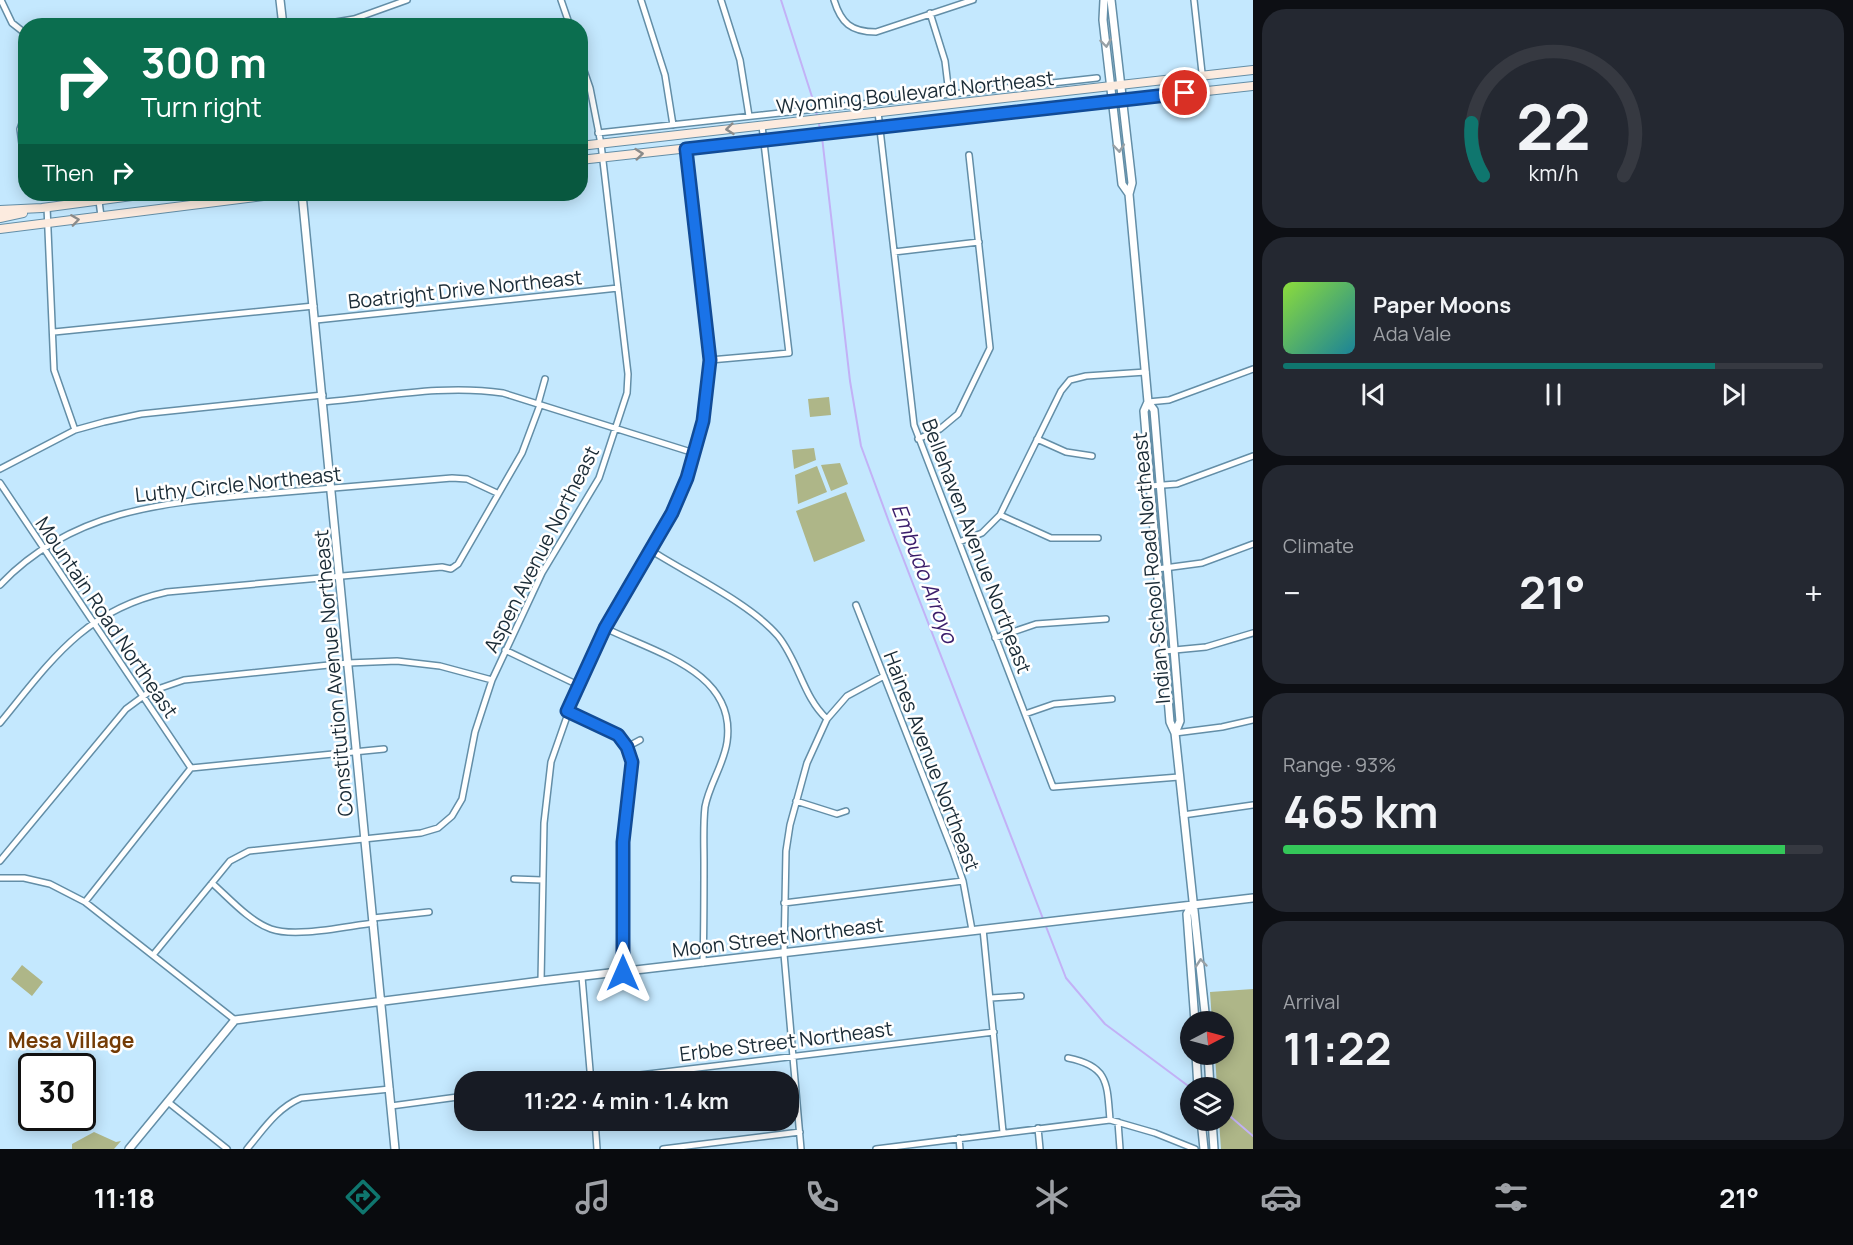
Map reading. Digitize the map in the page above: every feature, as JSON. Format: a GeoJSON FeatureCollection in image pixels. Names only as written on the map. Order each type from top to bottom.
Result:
{"type":"FeatureCollection","features":[{"type":"Feature","properties":{"kind":"main road","name":"Wyoming Boulevard Northeast"},"geometry":{"type":"LineString","coordinates":[[588,145],[1253,70]]}},
{"type":"Feature","properties":{"kind":"main road","name":"Wyoming Boulevard Northeast"},"geometry":{"type":"LineString","coordinates":[[588,159],[1253,86]]}},
{"type":"Feature","properties":{"kind":"main road"},"geometry":{"type":"LineString","coordinates":[[0,218],[74,201]]}},
{"type":"Feature","properties":{"kind":"main road"},"geometry":{"type":"LineString","coordinates":[[0,230],[222,201]]}},
{"type":"Feature","properties":{"kind":"main road"},"geometry":{"type":"LineString","coordinates":[[0,210],[45,207]]}},
{"type":"Feature","properties":{"kind":"street"},"geometry":{"type":"LineString","coordinates":[[1,0],[12,23],[18,28]]}},
{"type":"Feature","properties":{"kind":"street"},"geometry":{"type":"LineString","coordinates":[[280,0],[282,18]]}},
{"type":"Feature","properties":{"kind":"street"},"geometry":{"type":"LineString","coordinates":[[357,18],[407,0]]}},
{"type":"Feature","properties":{"kind":"street"},"geometry":{"type":"LineString","coordinates":[[561,0],[567,18]]}},
{"type":"Feature","properties":{"kind":"street"},"geometry":{"type":"LineString","coordinates":[[641,0],[665,75],[673,125]]}},
{"type":"Feature","properties":{"kind":"street"},"geometry":{"type":"LineString","coordinates":[[721,0],[740,60],[749,116]]}},
{"type":"Feature","properties":{"kind":"street"},"geometry":{"type":"LineString","coordinates":[[834,0],[843,22],[853,30],[864,32],[876,32],[973,0]]}},
{"type":"Feature","properties":{"kind":"street","name":"Indian School Road Northeast"},"geometry":{"type":"LineString","coordinates":[[1104,0],[1103,20],[1122,184],[1129,194]]}},
{"type":"Feature","properties":{"kind":"street","name":"Indian School Road Northeast"},"geometry":{"type":"LineString","coordinates":[[1112,0],[1132,183],[1129,194],[1148,402],[1144,411],[1170,722],[1175,732],[1191,905],[1196,914],[1205,1011]]}},
{"type":"Feature","properties":{"kind":"street"},"geometry":{"type":"LineString","coordinates":[[1194,0],[1204,91]]}},
{"type":"Feature","properties":{"kind":"street"},"geometry":{"type":"LineString","coordinates":[[930,13],[945,61],[949,94]]}},
{"type":"Feature","properties":{"kind":"street"},"geometry":{"type":"LineString","coordinates":[[598,133],[1097,78]]}},
{"type":"Feature","properties":{"kind":"street","name":"Aspen Avenue Northeast"},"geometry":{"type":"LineString","coordinates":[[153,955],[230,861],[249,851],[421,833],[438,828],[452,816],[462,799],[475,732],[492,680],[550,558],[599,478],[627,393],[628,374],[603,158],[588,82]]}},
{"type":"Feature","properties":{"kind":"street","name":"Bellehaven Avenue Northeast"},"geometry":{"type":"LineString","coordinates":[[878,112],[912,412],[918,439],[1053,787],[1179,777]]}},
{"type":"Feature","properties":{"kind":"street"},"geometry":{"type":"LineString","coordinates":[[710,360],[789,353],[762,126]]}},
{"type":"Feature","properties":{"kind":"street"},"geometry":{"type":"LineString","coordinates":[[541,981],[544,823],[551,762],[567,711],[605,628],[652,551],[679,498],[694,453],[708,396],[710,360],[686,149]]}},
{"type":"Feature","properties":{"kind":"street"},"geometry":{"type":"LineString","coordinates":[[918,439],[940,429],[958,414],[990,348],[969,155]]}},
{"type":"Feature","properties":{"kind":"street"},"geometry":{"type":"LineString","coordinates":[[100,201],[101,216]]}},
{"type":"Feature","properties":{"kind":"street","name":"Constitution Avenue Northeast"},"geometry":{"type":"LineString","coordinates":[[303,201],[395,1149]]}},
{"type":"Feature","properties":{"kind":"street"},"geometry":{"type":"LineString","coordinates":[[45,207],[49,223],[54,370],[75,430]]}},
{"type":"Feature","properties":{"kind":"street"},"geometry":{"type":"LineString","coordinates":[[894,252],[979,242]]}},
{"type":"Feature","properties":{"kind":"street","name":"Boatright Drive Northeast"},"geometry":{"type":"LineString","coordinates":[[316,320],[618,288]]}},
{"type":"Feature","properties":{"kind":"street"},"geometry":{"type":"LineString","coordinates":[[54,332],[314,306]]}},
{"type":"Feature","properties":{"kind":"street"},"geometry":{"type":"LineString","coordinates":[[1148,402],[1169,400],[1253,369]]}},
{"type":"Feature","properties":{"kind":"street"},"geometry":{"type":"LineString","coordinates":[[959,542],[982,533],[1000,515],[1061,391],[1071,380],[1086,376],[1146,372]]}},
{"type":"Feature","properties":{"kind":"street"},"geometry":{"type":"LineString","coordinates":[[0,723],[61,649],[92,623],[134,601],[166,592],[340,575],[442,567],[451,569],[458,564],[522,453],[539,405],[545,379]]}},
{"type":"Feature","properties":{"kind":"street"},"geometry":{"type":"LineString","coordinates":[[0,469],[75,430],[141,414],[452,389],[502,393],[694,453]]}},
{"type":"Feature","properties":{"kind":"street","name":"Indian School Road Northeast"},"geometry":{"type":"LineString","coordinates":[[1148,402],[1154,410],[1161,486],[1180,721],[1175,732]]}},
{"type":"Feature","properties":{"kind":"street"},"geometry":{"type":"LineString","coordinates":[[1037,439],[1066,452],[1092,456]]}},
{"type":"Feature","properties":{"kind":"street"},"geometry":{"type":"LineString","coordinates":[[1150,486],[1177,484],[1253,456]]}},
{"type":"Feature","properties":{"kind":"street","name":"Luthy Circle Northeast"},"geometry":{"type":"LineString","coordinates":[[0,585],[44,550],[106,517],[148,506],[452,478],[467,479],[497,493]]}},
{"type":"Feature","properties":{"kind":"street","name":"Mountain Road Northeast"},"geometry":{"type":"LineString","coordinates":[[0,483],[191,768]]}},
{"type":"Feature","properties":{"kind":"street"},"geometry":{"type":"LineString","coordinates":[[1000,515],[1051,538],[1098,538]]}},
{"type":"Feature","properties":{"kind":"street"},"geometry":{"type":"LineString","coordinates":[[1157,568],[1202,563],[1253,544]]}},
{"type":"Feature","properties":{"kind":"street"},"geometry":{"type":"LineString","coordinates":[[652,551],[732,601],[771,629],[792,657],[815,708],[827,719]]}},
{"type":"Feature","properties":{"kind":"street","name":"Haines Avenue Northeast"},"geometry":{"type":"LineString","coordinates":[[856,605],[963,881],[972,930]]}},
{"type":"Feature","properties":{"kind":"street"},"geometry":{"type":"LineString","coordinates":[[995,638],[1036,624],[1106,619]]}},
{"type":"Feature","properties":{"kind":"street"},"geometry":{"type":"LineString","coordinates":[[605,628],[695,672],[709,682],[723,701],[729,724],[727,745],[714,776],[705,807],[704,963]]}},
{"type":"Feature","properties":{"kind":"street"},"geometry":{"type":"LineString","coordinates":[[1164,651],[1206,647],[1253,633]]}},
{"type":"Feature","properties":{"kind":"street"},"geometry":{"type":"LineString","coordinates":[[505,650],[578,685]]}},
{"type":"Feature","properties":{"kind":"street"},"geometry":{"type":"LineString","coordinates":[[0,861],[114,722],[141,696],[162,686],[193,678],[348,663],[398,661],[440,666],[492,680]]}},
{"type":"Feature","properties":{"kind":"street"},"geometry":{"type":"LineString","coordinates":[[801,1149],[784,954],[786,851],[796,801],[807,763],[827,719],[847,696],[884,676]]}},
{"type":"Feature","properties":{"kind":"street"},"geometry":{"type":"LineString","coordinates":[[1025,714],[1054,704],[1112,699]]}},
{"type":"Feature","properties":{"kind":"street"},"geometry":{"type":"LineString","coordinates":[[567,711],[618,735],[627,747],[632,775],[625,805],[623,842],[623,973]]}},
{"type":"Feature","properties":{"kind":"street"},"geometry":{"type":"LineString","coordinates":[[1175,732],[1222,728],[1253,720]]}},
{"type":"Feature","properties":{"kind":"street"},"geometry":{"type":"LineString","coordinates":[[627,747],[640,740]]}},
{"type":"Feature","properties":{"kind":"street"},"geometry":{"type":"LineString","coordinates":[[85,902],[191,768],[384,749]]}},
{"type":"Feature","properties":{"kind":"street"},"geometry":{"type":"LineString","coordinates":[[796,801],[837,814],[846,811]]}},
{"type":"Feature","properties":{"kind":"street"},"geometry":{"type":"LineString","coordinates":[[1183,815],[1253,805]]}},
{"type":"Feature","properties":{"kind":"street"},"geometry":{"type":"LineString","coordinates":[[0,878],[24,878],[50,884],[85,902],[235,1020],[129,1149]]}},
{"type":"Feature","properties":{"kind":"street"},"geometry":{"type":"LineString","coordinates":[[514,879],[542,880]]}},
{"type":"Feature","properties":{"kind":"street"},"geometry":{"type":"LineString","coordinates":[[784,903],[963,881]]}},
{"type":"Feature","properties":{"kind":"street"},"geometry":{"type":"LineString","coordinates":[[212,883],[270,929],[286,933],[429,912]]}},
{"type":"Feature","properties":{"kind":"street","name":"Moon Street Northeast"},"geometry":{"type":"LineString","coordinates":[[235,1020],[541,981],[1253,898]]}},
{"type":"Feature","properties":{"kind":"street","name":"Indian School Road Northeast"},"geometry":{"type":"LineString","coordinates":[[1191,905],[1187,914],[1194,1011]]}},
{"type":"Feature","properties":{"kind":"street"},"geometry":{"type":"LineString","coordinates":[[983,929],[1003,1132]]}},
{"type":"Feature","properties":{"kind":"street"},"geometry":{"type":"LineString","coordinates":[[582,977],[590,1071]]}},
{"type":"Feature","properties":{"kind":"street"},"geometry":{"type":"LineString","coordinates":[[991,998],[1021,996]]}},
{"type":"Feature","properties":{"kind":"street","name":"Erbbe Street Northeast"},"geometry":{"type":"LineString","coordinates":[[669,1071],[994,1032]]}},
{"type":"Feature","properties":{"kind":"street"},"geometry":{"type":"LineString","coordinates":[[1068,1059],[1084,1061],[1101,1073],[1106,1082],[1110,1120]]}},
{"type":"Feature","properties":{"kind":"street"},"geometry":{"type":"LineString","coordinates":[[247,1149],[280,1110],[290,1102],[301,1098],[390,1089]]}},
{"type":"Feature","properties":{"kind":"street"},"geometry":{"type":"LineString","coordinates":[[391,1106],[454,1097]]}},
{"type":"Feature","properties":{"kind":"street"},"geometry":{"type":"LineString","coordinates":[[168,1102],[227,1149]]}},
{"type":"Feature","properties":{"kind":"street"},"geometry":{"type":"LineString","coordinates":[[880,1149],[1110,1120],[1155,1133],[1195,1149]]}},
{"type":"Feature","properties":{"kind":"street"},"geometry":{"type":"LineString","coordinates":[[1118,1122],[1120,1149]]}},
{"type":"Feature","properties":{"kind":"street"},"geometry":{"type":"LineString","coordinates":[[1038,1128],[1040,1149]]}},
{"type":"Feature","properties":{"kind":"street"},"geometry":{"type":"LineString","coordinates":[[596,1131],[597,1149]]}},
{"type":"Feature","properties":{"kind":"street"},"geometry":{"type":"LineString","coordinates":[[1202,1131],[1204,1149]]}},
{"type":"Feature","properties":{"kind":"street"},"geometry":{"type":"LineString","coordinates":[[1213,1131],[1214,1149]]}},
{"type":"Feature","properties":{"kind":"street"},"geometry":{"type":"LineString","coordinates":[[663,1149],[800,1132]]}},
{"type":"Feature","properties":{"kind":"street"},"geometry":{"type":"LineString","coordinates":[[959,1138],[960,1149]]}},
{"type":"Feature","properties":{"kind":"green space"},"geometry":{"type":"Polygon","coordinates":[[[829,397],[831,415],[810,417],[808,399],[829,397]]]}},
{"type":"Feature","properties":{"kind":"green space"},"geometry":{"type":"Polygon","coordinates":[[[814,448],[816,460],[794,469],[792,450],[814,448]]]}},
{"type":"Feature","properties":{"kind":"green space"},"geometry":{"type":"Polygon","coordinates":[[[840,463],[848,484],[831,491],[821,465],[840,463]]]}},
{"type":"Feature","properties":{"kind":"green space"},"geometry":{"type":"Polygon","coordinates":[[[817,466],[827,492],[798,504],[795,475],[817,466]]]}},
{"type":"Feature","properties":{"kind":"green space"},"geometry":{"type":"Polygon","coordinates":[[[846,492],[865,541],[814,562],[796,511],[846,492]]]}},
{"type":"Feature","properties":{"kind":"green space"},"geometry":{"type":"Polygon","coordinates":[[[22,965],[43,982],[32,996],[11,979],[22,965]]]}},
{"type":"Feature","properties":{"kind":"green space"},"geometry":{"type":"Polygon","coordinates":[[[1253,989],[1253,1149],[1221,1149],[1220,1131],[1234,1131],[1234,1077],[1216,1077],[1216,1065],[1234,1065],[1234,1011],[1211,1011],[1210,992],[1253,989]]]}},
{"type":"Feature","properties":{"kind":"green space"},"geometry":{"type":"Polygon","coordinates":[[[94,1132],[116,1142],[121,1141],[114,1149],[72,1149],[72,1144],[94,1132]]]}},
{"type":"Feature","properties":{"kind":"waterway","name":"Embudo Arroyo"},"geometry":{"type":"LineString","coordinates":[[781,0],[814,103],[822,137],[850,381],[861,446],[889,522],[1066,978],[1105,1024],[1180,1080]]}},
{"type":"Feature","properties":{"kind":"waterway","name":"Embudo Arroyo"},"geometry":{"type":"LineString","coordinates":[[1234,1120],[1253,1136]]}},
{"type":"Feature","properties":{"kind":"district","name":"Mesa Village"},"geometry":{"type":"Point","coordinates":[71,1040]}},
{"type":"Feature","properties":{"kind":"route"},"geometry":{"type":"LineString","coordinates":[[623,973],[623,842],[625,805],[632,775],[632,762],[627,747],[618,735],[567,711],[605,628],[652,551],[672,513],[687,478],[703,421],[708,396],[710,360],[686,149],[1185,93]]}}]}
